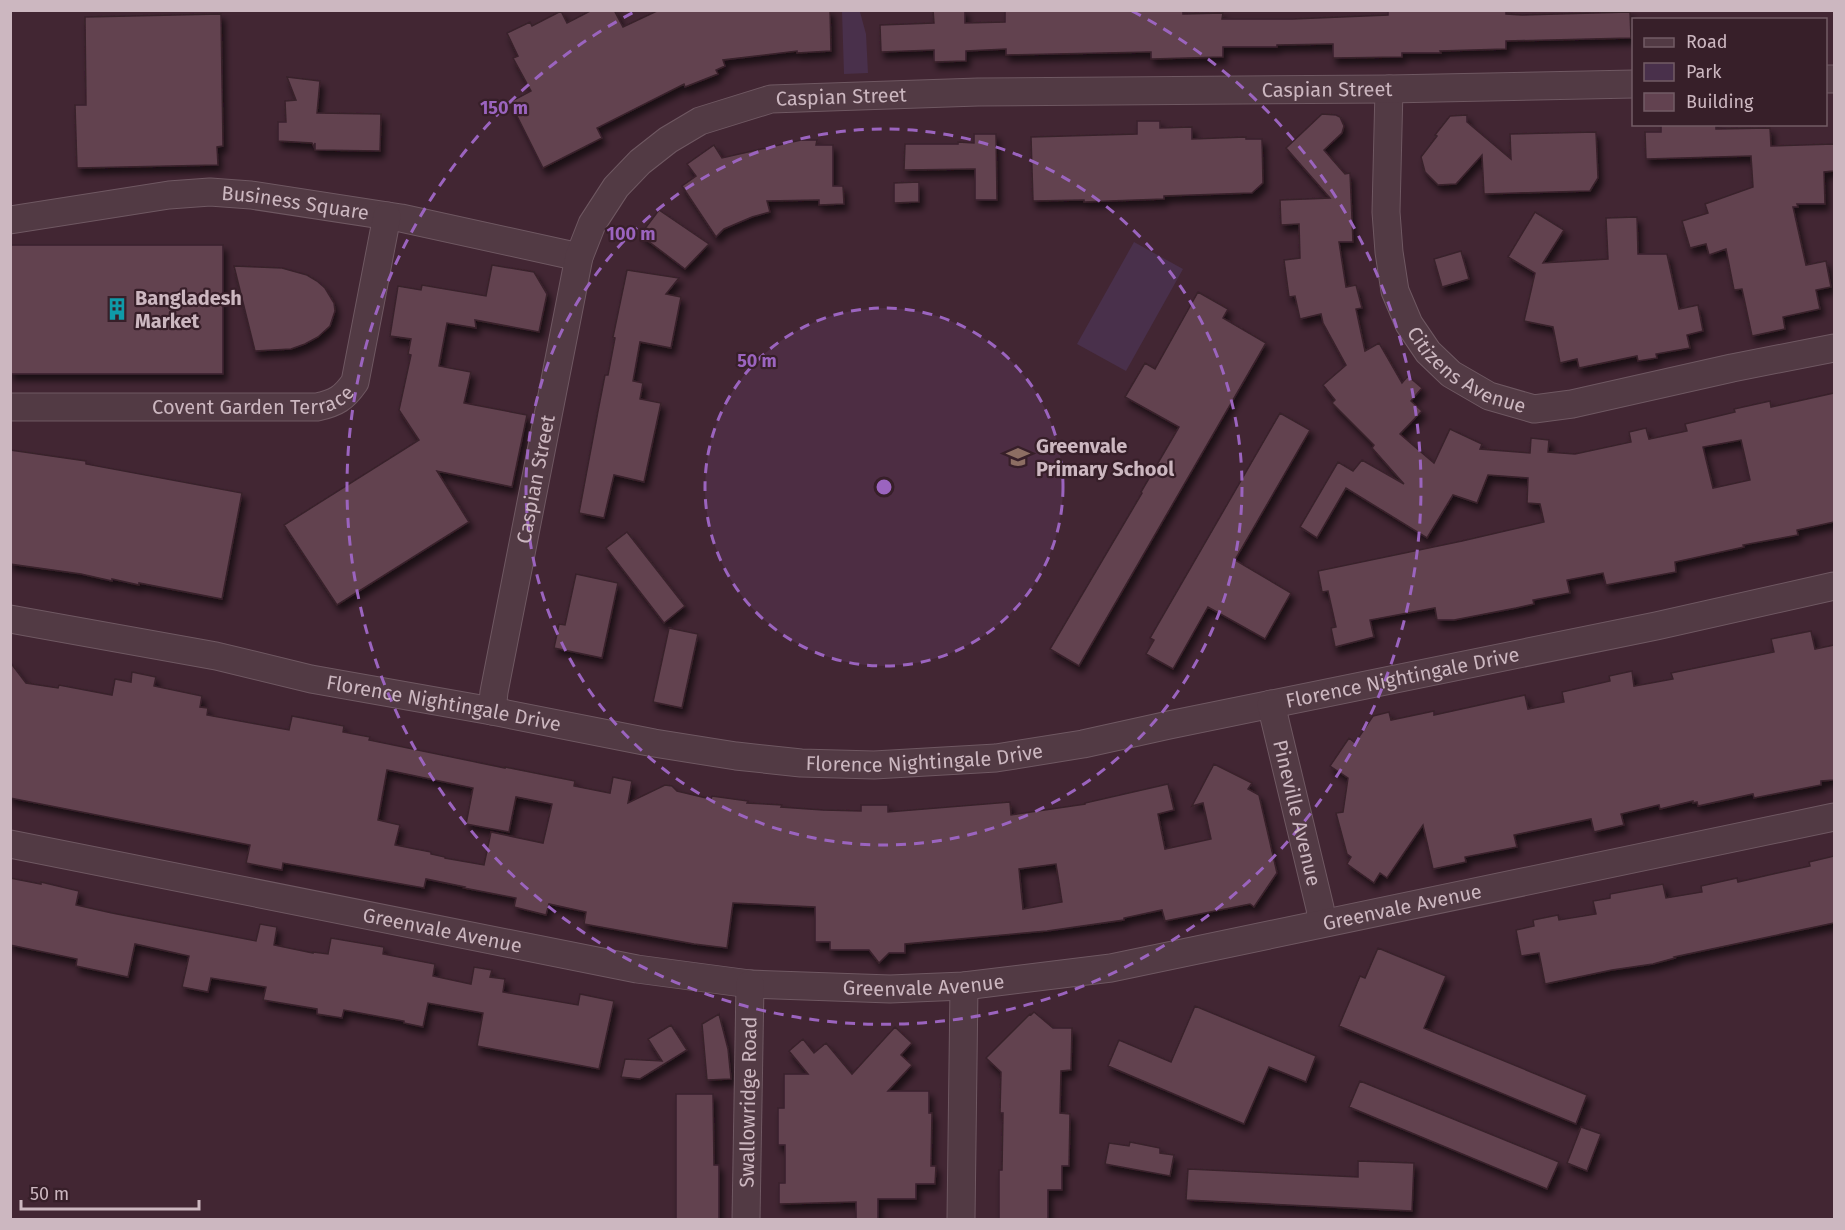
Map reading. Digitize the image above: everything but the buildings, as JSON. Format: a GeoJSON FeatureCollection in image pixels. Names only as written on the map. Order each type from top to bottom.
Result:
{"type":"FeatureCollection","features":[{"type":"Feature","properties":{"kind":"street","name":"Caspian Street"},"geometry":{"type":"LineString","coordinates":[[492,711],[579,257],[592,224],[615,188],[640,162],[668,140],[700,121],[771,99],[978,92],[1389,89],[1632,84]]}},
{"type":"Feature","properties":{"kind":"street","name":"Citizens Avenue"},"geometry":{"type":"LineString","coordinates":[[1389,89],[1386,212],[1395,291],[1409,324],[1428,352],[1451,374],[1489,396],[1534,409],[1572,405],[1732,368],[1834,348]]}},
{"type":"Feature","properties":{"kind":"street","name":"Business Square"},"geometry":{"type":"LineString","coordinates":[[10,220],[169,195],[210,192],[251,195],[387,216],[579,257]]}},
{"type":"Feature","properties":{"kind":"street","name":"Covent Garden Terrace"},"geometry":{"type":"LineString","coordinates":[[10,407],[317,407],[332,404],[346,394],[355,382],[387,216]]}},
{"type":"Feature","properties":{"kind":"street","name":"Florence Nightingale Drive"},"geometry":{"type":"LineString","coordinates":[[10,619],[216,656],[311,679],[654,743],[736,756],[801,763],[874,765],[996,758],[1083,744],[1656,626],[1834,586]]}},
{"type":"Feature","properties":{"kind":"street","name":"Pineville Avenue"},"geometry":{"type":"LineString","coordinates":[[1271,704],[1322,923]]}},
{"type":"Feature","properties":{"kind":"street","name":"Greenvale Avenue"},"geometry":{"type":"LineString","coordinates":[[10,844],[609,964],[750,984],[869,989],[964,986],[1111,968],[1834,817]]}},
{"type":"Feature","properties":{"kind":"street","name":"Swallowridge Road"},"geometry":{"type":"LineString","coordinates":[[746,1220],[750,984]]}},
{"type":"Feature","properties":{"kind":"street"},"geometry":{"type":"LineString","coordinates":[[961,1220],[964,986]]}},
{"type":"Feature","properties":{"kind":"green space"},"geometry":{"type":"Polygon","coordinates":[[[842,11],[870,11],[860,12],[866,34],[868,73],[844,74],[842,11]]]}},
{"type":"Feature","properties":{"kind":"green space"},"geometry":{"type":"Polygon","coordinates":[[[1134,242],[1183,269],[1126,371],[1077,344],[1134,242]]]}},
{"type":"Feature","properties":{"kind":"place","name":"Bangladesh Market"},"geometry":{"type":"Point","coordinates":[117,309]}},
{"type":"Feature","properties":{"kind":"place","name":"Greenvale Primary School"},"geometry":{"type":"Point","coordinates":[1018,457]}}]}
